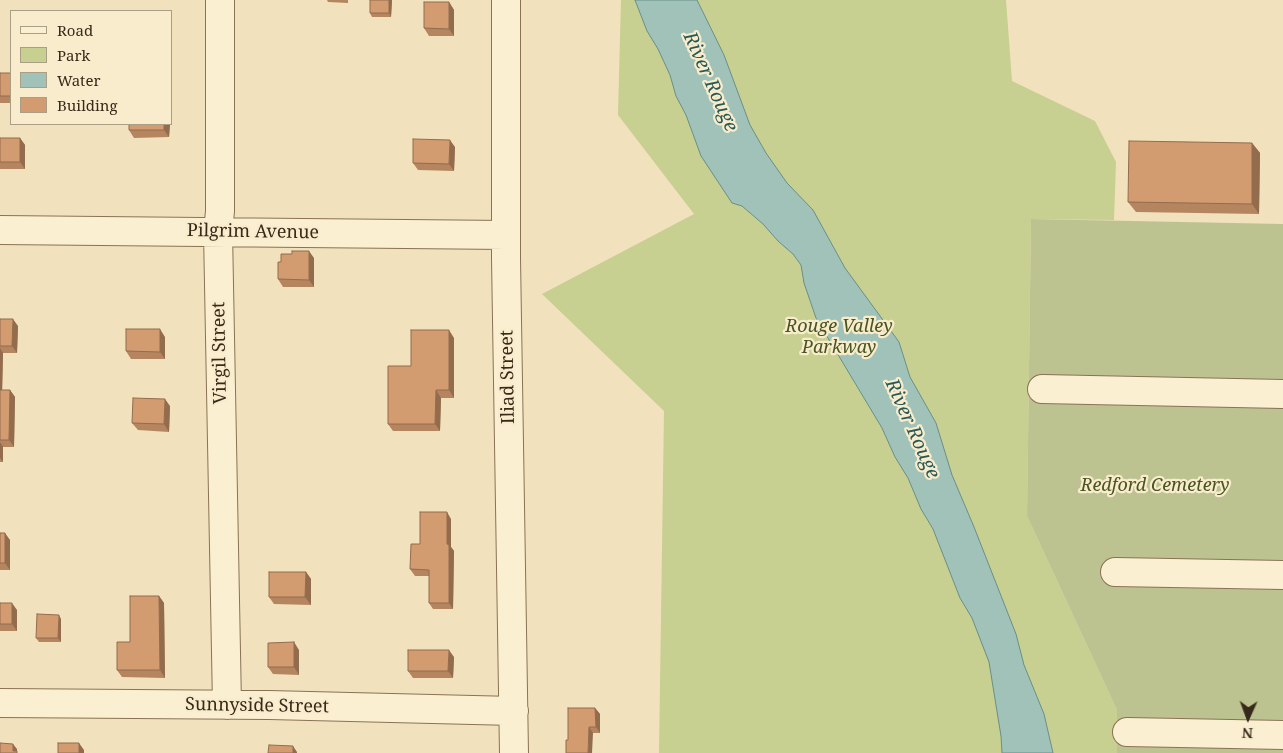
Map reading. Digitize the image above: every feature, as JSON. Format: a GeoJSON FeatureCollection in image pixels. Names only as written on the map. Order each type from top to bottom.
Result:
{"type":"FeatureCollection","features":[{"type":"Feature","properties":{"kind":"street","name":"Virgil Street"},"geometry":{"type":"LineString","coordinates":[[220,0],[220,201],[218,232],[227,705]]}},
{"type":"Feature","properties":{"kind":"street","name":"Iliad Street"},"geometry":{"type":"LineString","coordinates":[[506,0],[506,235],[514,753]]}},
{"type":"Feature","properties":{"kind":"street","name":"Pilgrim Avenue"},"geometry":{"type":"LineString","coordinates":[[0,230],[506,235]]}},
{"type":"Feature","properties":{"kind":"street"},"geometry":{"type":"LineString","coordinates":[[1053,383],[1283,394]]}},
{"type":"Feature","properties":{"kind":"street"},"geometry":{"type":"LineString","coordinates":[[1115,572],[1283,575]]}},
{"type":"Feature","properties":{"kind":"street","name":"Sunnyside Street"},"geometry":{"type":"LineString","coordinates":[[0,703],[227,705],[514,711]]}},
{"type":"Feature","properties":{"kind":"street"},"geometry":{"type":"LineString","coordinates":[[1139,727],[1283,735]]}},
{"type":"Feature","properties":{"kind":"green space","name":"Rouge Valley Parkway"},"geometry":{"type":"Polygon","coordinates":[[[621,0],[1006,0],[1012,81],[1095,121],[1116,162],[1114,220],[1031,219],[1027,516],[1117,710],[1117,753],[659,753],[664,411],[542,294],[694,214],[618,115],[621,0]]]}},
{"type":"Feature","properties":{"kind":"green space","name":"Redford Cemetery"},"geometry":{"type":"Polygon","coordinates":[[[1031,219],[1283,224],[1283,753],[1117,753],[1117,710],[1027,516],[1031,219]]]}},
{"type":"Feature","properties":{"kind":"water","name":"River Rouge"},"geometry":{"type":"Polygon","coordinates":[[[635,0],[697,0],[724,55],[750,125],[766,153],[787,183],[813,210],[845,268],[899,342],[910,377],[936,423],[952,475],[1016,634],[1024,665],[1044,714],[1053,753],[1002,753],[989,662],[972,618],[960,598],[933,529],[921,509],[908,478],[895,457],[882,428],[816,318],[804,283],[801,265],[793,254],[763,224],[742,206],[732,203],[701,156],[686,115],[676,96],[670,75],[647,31],[635,0]]]}},
{"type":"Feature","properties":{"kind":"building"},"geometry":{"type":"Polygon","coordinates":[[[370,0],[389,0],[389,13],[370,13],[370,0]]]}},
{"type":"Feature","properties":{"kind":"building"},"geometry":{"type":"Polygon","coordinates":[[[424,2],[449,2],[449,29],[424,28],[424,2]]]}},
{"type":"Feature","properties":{"kind":"building"},"geometry":{"type":"Polygon","coordinates":[[[0,73],[10,73],[10,96],[0,96],[0,73]]]}},
{"type":"Feature","properties":{"kind":"building"},"geometry":{"type":"Polygon","coordinates":[[[129,125],[164,125],[164,130],[129,130],[129,125]]]}},
{"type":"Feature","properties":{"kind":"building"},"geometry":{"type":"Polygon","coordinates":[[[0,138],[20,138],[20,162],[0,162],[0,138]]]}},
{"type":"Feature","properties":{"kind":"building"},"geometry":{"type":"Polygon","coordinates":[[[413,139],[450,140],[449,164],[413,163],[413,139]]]}},
{"type":"Feature","properties":{"kind":"building"},"geometry":{"type":"Polygon","coordinates":[[[1129,141],[1252,143],[1252,204],[1128,202],[1129,141]]]}},
{"type":"Feature","properties":{"kind":"building"},"geometry":{"type":"Polygon","coordinates":[[[292,251],[309,251],[309,280],[278,279],[278,262],[281,262],[281,254],[292,254],[292,251]]]}},
{"type":"Feature","properties":{"kind":"building"},"geometry":{"type":"Polygon","coordinates":[[[0,319],[13,319],[12,346],[0,346],[0,319]]]}},
{"type":"Feature","properties":{"kind":"building"},"geometry":{"type":"Polygon","coordinates":[[[126,329],[160,329],[160,352],[126,351],[126,329]]]}},
{"type":"Feature","properties":{"kind":"building"},"geometry":{"type":"Polygon","coordinates":[[[411,330],[449,330],[449,390],[436,390],[435,424],[388,424],[388,366],[411,366],[411,330]]]}},
{"type":"Feature","properties":{"kind":"building"},"geometry":{"type":"Polygon","coordinates":[[[0,390],[10,390],[9,440],[0,440],[0,390]]]}},
{"type":"Feature","properties":{"kind":"building"},"geometry":{"type":"Polygon","coordinates":[[[133,398],[165,399],[164,424],[132,423],[133,398]]]}},
{"type":"Feature","properties":{"kind":"building"},"geometry":{"type":"Polygon","coordinates":[[[420,512],[447,512],[449,603],[429,603],[429,570],[410,569],[411,544],[420,544],[420,512]]]}},
{"type":"Feature","properties":{"kind":"building"},"geometry":{"type":"Polygon","coordinates":[[[0,533],[5,533],[5,563],[0,563],[0,533]]]}},
{"type":"Feature","properties":{"kind":"building"},"geometry":{"type":"Polygon","coordinates":[[[269,572],[306,572],[305,597],[269,597],[269,572]]]}},
{"type":"Feature","properties":{"kind":"building"},"geometry":{"type":"Polygon","coordinates":[[[130,596],[159,596],[160,670],[117,670],[117,642],[130,642],[130,596]]]}},
{"type":"Feature","properties":{"kind":"building"},"geometry":{"type":"Polygon","coordinates":[[[0,603],[12,603],[12,624],[0,624],[0,603]]]}},
{"type":"Feature","properties":{"kind":"building"},"geometry":{"type":"Polygon","coordinates":[[[37,614],[59,615],[58,638],[36,638],[37,614]]]}},
{"type":"Feature","properties":{"kind":"building"},"geometry":{"type":"Polygon","coordinates":[[[294,642],[294,667],[268,667],[268,643],[294,642]]]}},
{"type":"Feature","properties":{"kind":"building"},"geometry":{"type":"Polygon","coordinates":[[[408,650],[449,650],[448,671],[408,671],[408,650]]]}},
{"type":"Feature","properties":{"kind":"building"},"geometry":{"type":"Polygon","coordinates":[[[568,708],[595,708],[596,727],[589,727],[588,753],[566,753],[568,708]]]}},
{"type":"Feature","properties":{"kind":"building"},"geometry":{"type":"Polygon","coordinates":[[[0,743],[13,744],[13,751],[17,751],[17,753],[0,753],[0,743]]]}},
{"type":"Feature","properties":{"kind":"building"},"geometry":{"type":"Polygon","coordinates":[[[58,743],[79,743],[79,753],[58,753],[58,743]]]}},
{"type":"Feature","properties":{"kind":"building"},"geometry":{"type":"Polygon","coordinates":[[[269,745],[293,746],[293,753],[268,753],[269,745]]]}}]}
